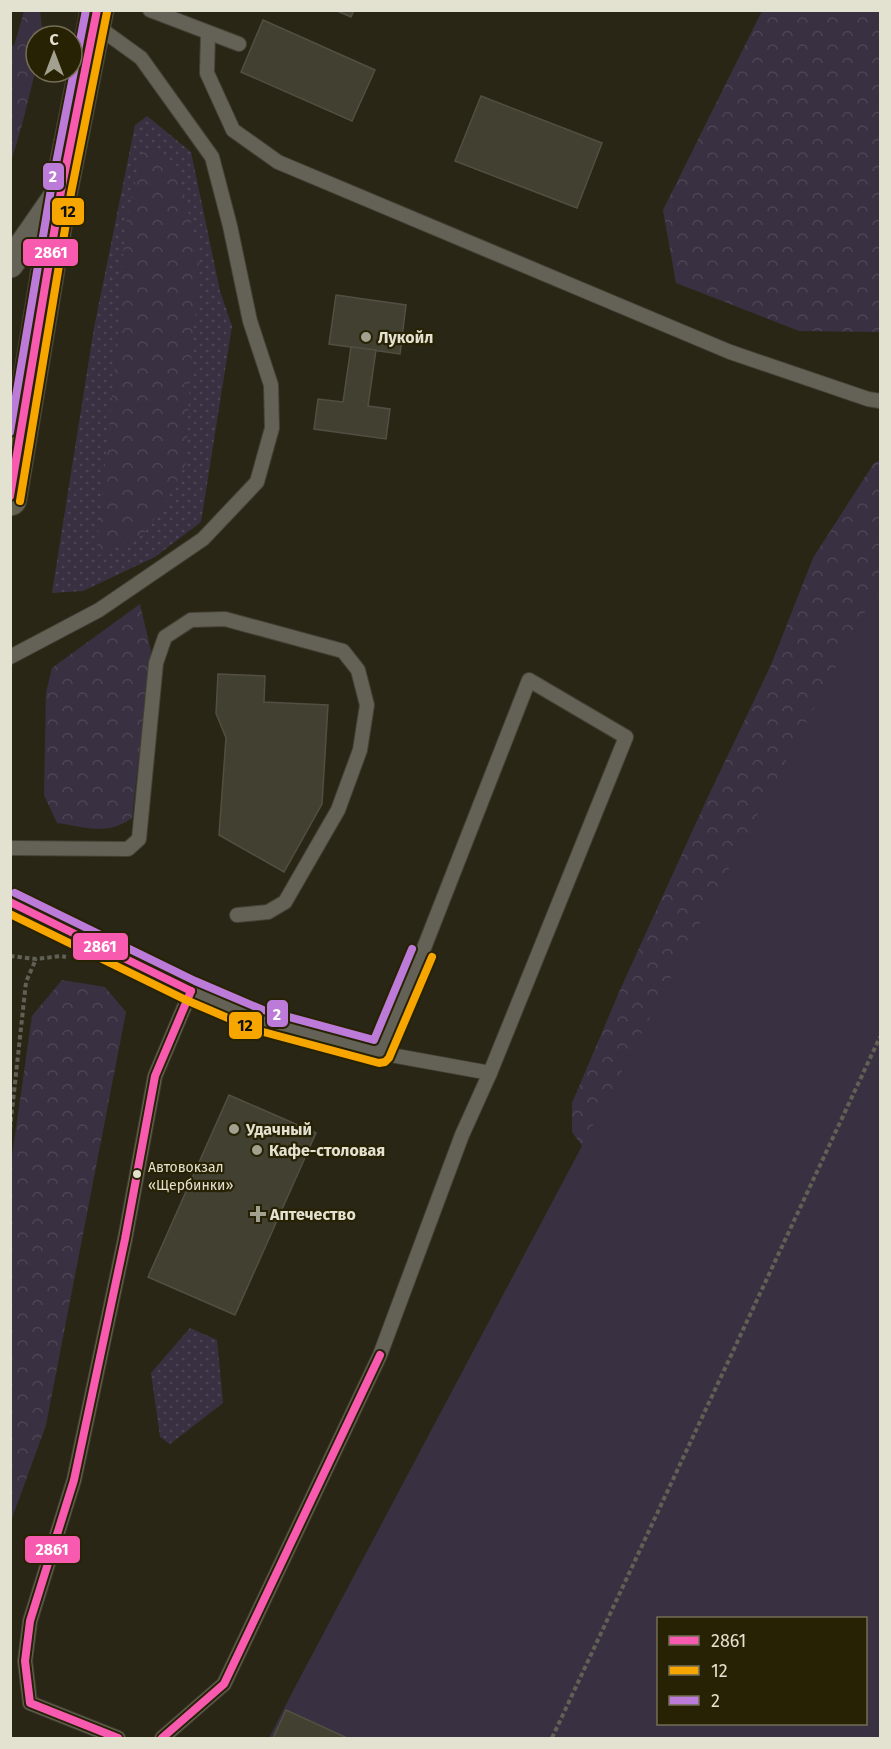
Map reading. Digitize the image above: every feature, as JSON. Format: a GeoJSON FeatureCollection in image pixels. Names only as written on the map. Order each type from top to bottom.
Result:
{"type":"FeatureCollection","features":[{"type":"Feature","properties":{"kind":"main road"},"geometry":{"type":"LineString","coordinates":[[10,499],[61,191],[96,17]]}},
{"type":"Feature","properties":{"kind":"street"},"geometry":{"type":"LineString","coordinates":[[10,264],[61,191]]}},
{"type":"Feature","properties":{"kind":"lane"},"geometry":{"type":"LineString","coordinates":[[150,10],[239,44]]}},
{"type":"Feature","properties":{"kind":"lane"},"geometry":{"type":"LineString","coordinates":[[10,657],[99,610],[203,539],[257,482],[272,428],[272,385],[250,321],[230,226],[212,157],[141,58],[96,17]]}},
{"type":"Feature","properties":{"kind":"lane"},"geometry":{"type":"LineString","coordinates":[[208,33],[207,73],[232,130],[278,162],[730,352],[868,399],[880,401]]}},
{"type":"Feature","properties":{"kind":"lane"},"geometry":{"type":"LineString","coordinates":[[10,848],[128,849],[140,839],[156,663],[165,637],[191,620],[225,619],[343,651],[358,670],[367,705],[360,750],[338,810],[285,902],[268,912],[237,915]]}},
{"type":"Feature","properties":{"kind":"lane"},"geometry":{"type":"LineString","coordinates":[[162,1738],[224,1683],[380,1354],[462,1135],[490,1073],[626,737],[529,680],[380,1053]]}},
{"type":"Feature","properties":{"kind":"lane"},"geometry":{"type":"LineString","coordinates":[[10,902],[191,991],[260,1020],[380,1053],[490,1073]]}},
{"type":"Feature","properties":{"kind":"lane"},"geometry":{"type":"LineString","coordinates":[[118,1738],[30,1702],[25,1661],[30,1621],[74,1480],[125,1239],[155,1076],[191,991]]}},
{"type":"Feature","properties":{"kind":"path"},"geometry":{"type":"LineString","coordinates":[[10,956],[36,959],[61,956],[69,958]]}},
{"type":"Feature","properties":{"kind":"path"},"geometry":{"type":"LineString","coordinates":[[10,1129],[26,982],[36,959]]}},
{"type":"Feature","properties":{"kind":"path"},"geometry":{"type":"LineString","coordinates":[[552,1738],[880,1037]]}},
{"type":"Feature","properties":{"kind":"green space"},"geometry":{"type":"Polygon","coordinates":[[[764,10],[880,11],[880,332],[799,331],[676,283],[663,210],[764,10]]]}},
{"type":"Feature","properties":{"kind":"green space"},"geometry":{"type":"Polygon","coordinates":[[[24,11],[40,11],[42,24],[24,24],[24,84],[32,84],[11,162],[11,45],[14,46],[24,11]]]}},
{"type":"Feature","properties":{"kind":"green space"},"geometry":{"type":"Polygon","coordinates":[[[147,116],[191,152],[220,291],[232,326],[201,522],[155,557],[83,591],[52,593],[94,328],[135,125],[147,116]]]}},
{"type":"Feature","properties":{"kind":"green space"},"geometry":{"type":"Polygon","coordinates":[[[143,147],[176,164],[200,257],[190,376],[186,464],[165,503],[143,535],[96,556],[116,356],[125,228],[143,147]]]}},
{"type":"Feature","properties":{"kind":"green space"},"geometry":{"type":"Polygon","coordinates":[[[880,460],[880,762],[590,1157],[572,1132],[572,1103],[620,990],[771,665],[813,558],[874,463],[880,460]]]}},
{"type":"Feature","properties":{"kind":"green space"},"geometry":{"type":"Polygon","coordinates":[[[880,584],[880,1738],[269,1738],[294,1689],[880,584]]]}},
{"type":"Feature","properties":{"kind":"green space"},"geometry":{"type":"Polygon","coordinates":[[[140,604],[151,651],[132,818],[123,824],[105,829],[57,823],[44,795],[46,693],[52,668],[140,604]]]}},
{"type":"Feature","properties":{"kind":"green space"},"geometry":{"type":"Polygon","coordinates":[[[62,980],[105,987],[126,1012],[46,1425],[11,1521],[11,1163],[32,1016],[62,980]]]}},
{"type":"Feature","properties":{"kind":"green space"},"geometry":{"type":"Polygon","coordinates":[[[190,1328],[217,1340],[223,1403],[170,1444],[160,1437],[151,1373],[190,1328]]]}},
{"type":"Feature","properties":{"kind":"building"},"geometry":{"type":"Polygon","coordinates":[[[335,10],[354,10],[351,17],[335,10]]]}},
{"type":"Feature","properties":{"kind":"building"},"geometry":{"type":"Polygon","coordinates":[[[263,20],[375,70],[352,121],[241,72],[263,20]]]}},
{"type":"Feature","properties":{"kind":"building"},"geometry":{"type":"Polygon","coordinates":[[[481,96],[602,143],[577,208],[455,161],[481,96]]]}},
{"type":"Feature","properties":{"kind":"building"},"geometry":{"type":"Polygon","coordinates":[[[336,295],[406,305],[400,354],[329,344],[336,295]]]}},
{"type":"Feature","properties":{"kind":"building"},"geometry":{"type":"Polygon","coordinates":[[[351,347],[376,350],[368,406],[390,409],[386,439],[314,429],[318,399],[343,402],[351,347]]]}},
{"type":"Feature","properties":{"kind":"building"},"geometry":{"type":"Polygon","coordinates":[[[218,674],[265,676],[264,702],[328,705],[322,804],[284,872],[219,835],[226,738],[216,713],[218,674]]]}},
{"type":"Feature","properties":{"kind":"building"},"geometry":{"type":"Polygon","coordinates":[[[229,1095],[316,1133],[235,1315],[148,1277],[229,1095]]]}},
{"type":"Feature","properties":{"kind":"building"},"geometry":{"type":"Polygon","coordinates":[[[286,1710],[345,1737],[273,1738],[286,1710]]]}},
{"type":"Feature","properties":{"kind":"transit line","name":"2"},"geometry":{"type":"LineString","coordinates":[[10,432],[51,189],[86,10]]}},
{"type":"Feature","properties":{"kind":"transit line","name":"2861"},"geometry":{"type":"LineString","coordinates":[[10,496],[61,191],[97,10]]}},
{"type":"Feature","properties":{"kind":"transit line","name":"12"},"geometry":{"type":"LineString","coordinates":[[20,501],[71,193],[107,12]]}},
{"type":"Feature","properties":{"kind":"transit line","name":"2"},"geometry":{"type":"LineString","coordinates":[[15,893],[195,981],[263,1010],[374,1040],[412,949]]}},
{"type":"Feature","properties":{"kind":"transit line","name":"2861"},"geometry":{"type":"LineString","coordinates":[[10,902],[191,991]]}},
{"type":"Feature","properties":{"kind":"transit line","name":"12"},"geometry":{"type":"LineString","coordinates":[[10,914],[186,1000],[256,1030],[379,1063],[389,1058],[432,957]]}},
{"type":"Feature","properties":{"kind":"transit line","name":"2861"},"geometry":{"type":"LineString","coordinates":[[118,1738],[30,1703],[25,1661],[30,1621],[74,1480],[125,1239],[155,1076],[191,991]]}},
{"type":"Feature","properties":{"kind":"transit line","name":"2861"},"geometry":{"type":"LineString","coordinates":[[162,1738],[224,1684],[380,1355]]}},
{"type":"Feature","properties":{"kind":"place","name":"Лукойл"},"geometry":{"type":"Point","coordinates":[366,337]}},
{"type":"Feature","properties":{"kind":"place","name":"Удачный"},"geometry":{"type":"Point","coordinates":[234,1129]}},
{"type":"Feature","properties":{"kind":"place","name":"Кафе-столовая"},"geometry":{"type":"Point","coordinates":[257,1150]}},
{"type":"Feature","properties":{"kind":"place","name":"Автовокзал «Щербинки»"},"geometry":{"type":"Point","coordinates":[137,1174]}},
{"type":"Feature","properties":{"kind":"place","name":"Аптечество"},"geometry":{"type":"Point","coordinates":[258,1214]}}]}
